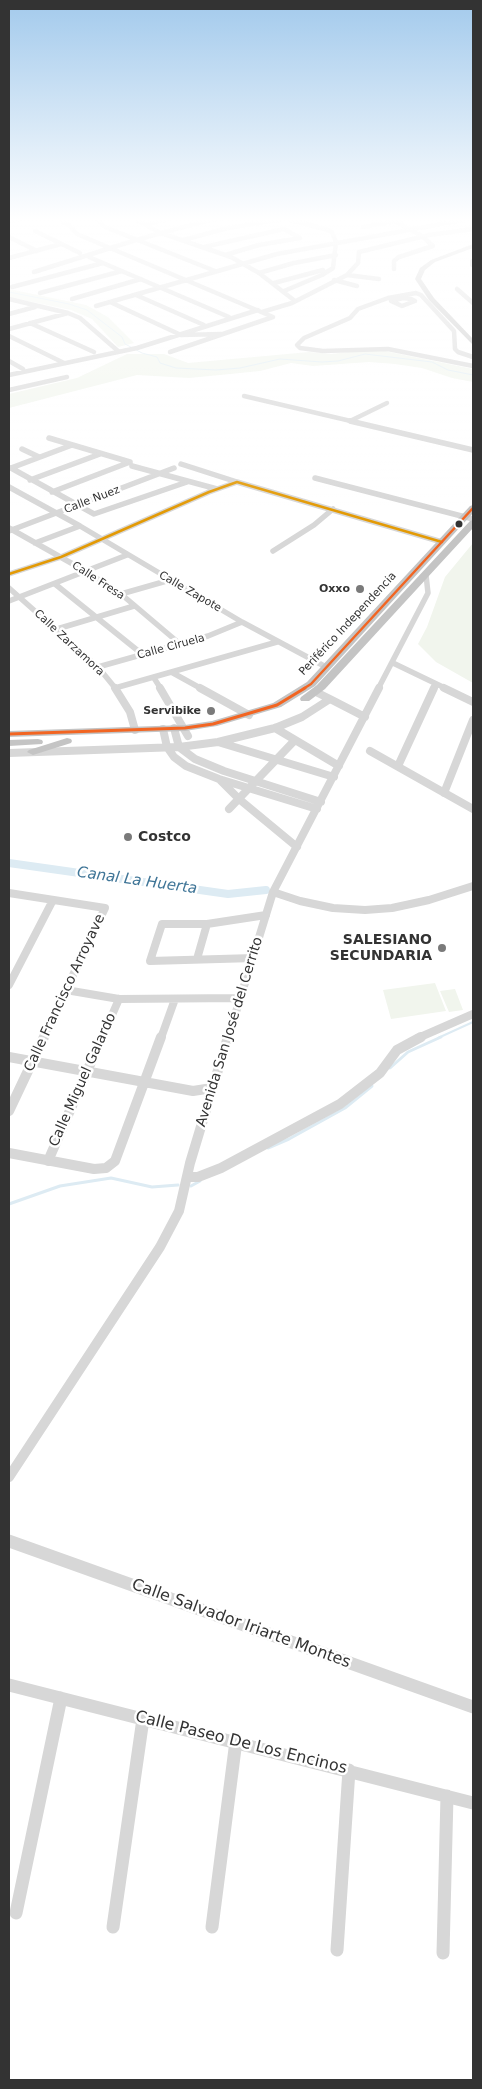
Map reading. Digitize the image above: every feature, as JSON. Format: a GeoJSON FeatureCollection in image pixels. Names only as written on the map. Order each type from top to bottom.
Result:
{"type":"FeatureCollection","features":[{"type":"Feature","properties":{"kind":"highway"},"geometry":{"type":"LineString","coordinates":[[446,314],[473,343]]}},
{"type":"Feature","properties":{"kind":"highway"},"geometry":{"type":"LineString","coordinates":[[452,314],[473,335]]}},
{"type":"Feature","properties":{"kind":"highway","name":"Periférico Independencia"},"geometry":{"type":"LineString","coordinates":[[9,750],[67,741],[165,738],[220,732],[261,720],[284,710],[316,692],[426,575],[468,521],[473,508]]}},
{"type":"Feature","properties":{"kind":"highway","name":"Periférico Independencia"},"geometry":{"type":"LineString","coordinates":[[181,735],[277,705],[311,684],[442,542],[468,521]]}},
{"type":"Feature","properties":{"kind":"highway","name":"Periférico Independencia"},"geometry":{"type":"LineString","coordinates":[[9,734],[135,730],[165,738]]}},
{"type":"Feature","properties":{"kind":"highway"},"geometry":{"type":"LineString","coordinates":[[33,752],[67,741]]}},
{"type":"Feature","properties":{"kind":"street"},"geometry":{"type":"LineString","coordinates":[[9,329],[63,314]]}},
{"type":"Feature","properties":{"kind":"street"},"geometry":{"type":"LineString","coordinates":[[71,314],[86,322],[116,350]]}},
{"type":"Feature","properties":{"kind":"street"},"geometry":{"type":"LineString","coordinates":[[137,314],[178,334],[221,334]]}},
{"type":"Feature","properties":{"kind":"street"},"geometry":{"type":"LineString","coordinates":[[180,314],[204,325]]}},
{"type":"Feature","properties":{"kind":"street"},"geometry":{"type":"LineString","coordinates":[[223,314],[229,317]]}},
{"type":"Feature","properties":{"kind":"street"},"geometry":{"type":"LineString","coordinates":[[178,334],[241,314]]}},
{"type":"Feature","properties":{"kind":"street"},"geometry":{"type":"LineString","coordinates":[[9,336],[62,362],[94,352],[133,348],[246,314]]}},
{"type":"Feature","properties":{"kind":"street"},"geometry":{"type":"LineString","coordinates":[[170,352],[272,317],[266,314]]}},
{"type":"Feature","properties":{"kind":"street"},"geometry":{"type":"LineString","coordinates":[[353,314],[350,318],[304,338],[297,345],[300,348],[323,351],[388,349],[473,366]]}},
{"type":"Feature","properties":{"kind":"street"},"geometry":{"type":"LineString","coordinates":[[439,314],[454,331],[455,348],[462,354],[473,356]]}},
{"type":"Feature","properties":{"kind":"street"},"geometry":{"type":"LineString","coordinates":[[30,324],[94,352]]}},
{"type":"Feature","properties":{"kind":"street"},"geometry":{"type":"LineString","coordinates":[[9,374],[123,347],[133,348]]}},
{"type":"Feature","properties":{"kind":"street"},"geometry":{"type":"LineString","coordinates":[[9,361],[23,369]]}},
{"type":"Feature","properties":{"kind":"street"},"geometry":{"type":"LineString","coordinates":[[9,374],[23,369],[49,365],[67,377],[9,390]]}},
{"type":"Feature","properties":{"kind":"street"},"geometry":{"type":"LineString","coordinates":[[244,396],[473,450]]}},
{"type":"Feature","properties":{"kind":"street"},"geometry":{"type":"LineString","coordinates":[[350,421],[387,402]]}},
{"type":"Feature","properties":{"kind":"street"},"geometry":{"type":"LineString","coordinates":[[48,438],[159,474],[218,489]]}},
{"type":"Feature","properties":{"kind":"street"},"geometry":{"type":"LineString","coordinates":[[72,445],[11,468],[94,514],[188,482]]}},
{"type":"Feature","properties":{"kind":"street"},"geometry":{"type":"LineString","coordinates":[[22,449],[39,457]]}},
{"type":"Feature","properties":{"kind":"street"},"geometry":{"type":"LineString","coordinates":[[30,480],[100,454]]}},
{"type":"Feature","properties":{"kind":"street"},"geometry":{"type":"LineString","coordinates":[[52,492],[131,464]]}},
{"type":"Feature","properties":{"kind":"street"},"geometry":{"type":"LineString","coordinates":[[180,464],[442,542]]}},
{"type":"Feature","properties":{"kind":"street","name":"Calle Nuez"},"geometry":{"type":"LineString","coordinates":[[10,529],[56,514],[174,468]]}},
{"type":"Feature","properties":{"kind":"street"},"geometry":{"type":"LineString","coordinates":[[315,478],[468,521]]}},
{"type":"Feature","properties":{"kind":"street"},"geometry":{"type":"LineString","coordinates":[[9,574],[61,557],[104,540],[237,482]]}},
{"type":"Feature","properties":{"kind":"street","name":"Calle Zapote"},"geometry":{"type":"LineString","coordinates":[[9,487],[80,526],[277,642],[326,667]]}},
{"type":"Feature","properties":{"kind":"street"},"geometry":{"type":"LineString","coordinates":[[273,550],[314,525],[333,510]]}},
{"type":"Feature","properties":{"kind":"street"},"geometry":{"type":"LineString","coordinates":[[35,543],[80,526]]}},
{"type":"Feature","properties":{"kind":"street","name":"Calle Fresa"},"geometry":{"type":"LineString","coordinates":[[10,529],[87,572],[121,594],[180,644]]}},
{"type":"Feature","properties":{"kind":"street"},"geometry":{"type":"LineString","coordinates":[[9,601],[127,555]]}},
{"type":"Feature","properties":{"kind":"street","name":"Avenida San José del Cerrito"},"geometry":{"type":"LineString","coordinates":[[9,1476],[160,1247],[178,1211],[212,1088],[273,892],[428,593],[426,575]]}},
{"type":"Feature","properties":{"kind":"street"},"geometry":{"type":"LineString","coordinates":[[121,594],[170,580]]}},
{"type":"Feature","properties":{"kind":"street"},"geometry":{"type":"LineString","coordinates":[[55,584],[142,654]]}},
{"type":"Feature","properties":{"kind":"street","name":"Calle Zarzamora"},"geometry":{"type":"LineString","coordinates":[[9,588],[98,667],[116,688],[130,712],[135,730]]}},
{"type":"Feature","properties":{"kind":"street"},"geometry":{"type":"LineString","coordinates":[[57,629],[134,606]]}},
{"type":"Feature","properties":{"kind":"street","name":"Calle Ciruela"},"geometry":{"type":"LineString","coordinates":[[98,667],[208,636],[242,622]]}},
{"type":"Feature","properties":{"kind":"street"},"geometry":{"type":"LineString","coordinates":[[116,688],[277,642]]}},
{"type":"Feature","properties":{"kind":"street"},"geometry":{"type":"LineString","coordinates":[[393,663],[473,702]]}},
{"type":"Feature","properties":{"kind":"street"},"geometry":{"type":"LineString","coordinates":[[173,673],[236,706],[249,715]]}},
{"type":"Feature","properties":{"kind":"street"},"geometry":{"type":"LineString","coordinates":[[154,678],[181,735],[185,753],[195,759],[319,806]]}},
{"type":"Feature","properties":{"kind":"street"},"geometry":{"type":"LineString","coordinates":[[398,766],[436,684]]}},
{"type":"Feature","properties":{"kind":"street"},"geometry":{"type":"LineString","coordinates":[[316,692],[365,717]]}},
{"type":"Feature","properties":{"kind":"street"},"geometry":{"type":"LineString","coordinates":[[218,742],[275,728],[302,717],[330,699]]}},
{"type":"Feature","properties":{"kind":"street"},"geometry":{"type":"LineString","coordinates":[[444,793],[473,720]]}},
{"type":"Feature","properties":{"kind":"street"},"geometry":{"type":"LineString","coordinates":[[275,728],[339,766]]}},
{"type":"Feature","properties":{"kind":"street"},"geometry":{"type":"LineString","coordinates":[[181,735],[218,742],[334,777]]}},
{"type":"Feature","properties":{"kind":"street"},"geometry":{"type":"LineString","coordinates":[[9,750],[33,752],[165,738],[174,757],[186,766],[219,779],[319,806]]}},
{"type":"Feature","properties":{"kind":"street"},"geometry":{"type":"LineString","coordinates":[[229,810],[295,740]]}},
{"type":"Feature","properties":{"kind":"street"},"geometry":{"type":"LineString","coordinates":[[370,751],[473,809]]}},
{"type":"Feature","properties":{"kind":"street"},"geometry":{"type":"LineString","coordinates":[[219,779],[239,799],[297,847]]}},
{"type":"Feature","properties":{"kind":"street"},"geometry":{"type":"LineString","coordinates":[[273,892],[325,906],[365,910],[401,906],[473,886]]}},
{"type":"Feature","properties":{"kind":"street","name":"Calle Francisco Arroyave"},"geometry":{"type":"LineString","coordinates":[[9,893],[105,908],[9,1111]]}},
{"type":"Feature","properties":{"kind":"street"},"geometry":{"type":"LineString","coordinates":[[9,985],[53,900]]}},
{"type":"Feature","properties":{"kind":"street"},"geometry":{"type":"LineString","coordinates":[[254,958],[150,961],[162,924],[207,924],[266,915]]}},
{"type":"Feature","properties":{"kind":"street"},"geometry":{"type":"LineString","coordinates":[[197,960],[207,924]]}},
{"type":"Feature","properties":{"kind":"street"},"geometry":{"type":"LineString","coordinates":[[66,990],[118,1000],[240,998]]}},
{"type":"Feature","properties":{"kind":"street"},"geometry":{"type":"LineString","coordinates":[[9,1153],[94,1169],[106,1168],[115,1160],[175,999]]}},
{"type":"Feature","properties":{"kind":"street","name":"Calle Miguel Galardo"},"geometry":{"type":"LineString","coordinates":[[48,1161],[118,1000]]}},
{"type":"Feature","properties":{"kind":"street"},"geometry":{"type":"LineString","coordinates":[[188,1177],[198,1177],[221,1168],[340,1104],[380,1073],[397,1050],[405,1044],[473,1014]]}},
{"type":"Feature","properties":{"kind":"street"},"geometry":{"type":"LineString","coordinates":[[9,1057],[193,1091],[212,1088]]}},
{"type":"Feature","properties":{"kind":"street"},"geometry":{"type":"LineString","coordinates":[[193,1091],[208,1102]]}},
{"type":"Feature","properties":{"kind":"street","name":"Calle Salvador Iriarte Montes"},"geometry":{"type":"LineString","coordinates":[[9,1541],[473,1707]]}},
{"type":"Feature","properties":{"kind":"street","name":"Calle Paseo De Los Encinos"},"geometry":{"type":"LineString","coordinates":[[9,1685],[473,1803]]}},
{"type":"Feature","properties":{"kind":"street"},"geometry":{"type":"LineString","coordinates":[[16,1913],[61,1698]]}},
{"type":"Feature","properties":{"kind":"street"},"geometry":{"type":"LineString","coordinates":[[113,1927],[143,1719]]}},
{"type":"Feature","properties":{"kind":"street"},"geometry":{"type":"LineString","coordinates":[[212,1927],[236,1742]]}},
{"type":"Feature","properties":{"kind":"street"},"geometry":{"type":"LineString","coordinates":[[338,1950],[349,1770]]}},
{"type":"Feature","properties":{"kind":"street"},"geometry":{"type":"LineString","coordinates":[[443,1952],[447,1796]]}},
{"type":"Feature","properties":{"kind":"shaded area"},"geometry":{"type":"Polygon","coordinates":[[[81,314],[103,314],[134,343],[118,347],[92,319],[81,314]]]}},
{"type":"Feature","properties":{"kind":"shaded area"},"geometry":{"type":"Polygon","coordinates":[[[375,349],[473,369],[473,382],[452,378],[422,368],[395,364],[369,362],[313,366],[291,363],[260,371],[189,378],[137,375],[9,408],[9,394],[77,378],[127,354],[164,354],[188,363],[309,352],[331,354],[375,349]]]}},
{"type":"Feature","properties":{"kind":"shaded area"},"geometry":{"type":"Polygon","coordinates":[[[473,543],[473,683],[436,662],[418,644],[427,627],[445,577],[473,543]]]}},
{"type":"Feature","properties":{"kind":"shaded area"},"geometry":{"type":"Polygon","coordinates":[[[435,983],[446,1011],[391,1019],[383,990],[435,983]]]}},
{"type":"Feature","properties":{"kind":"shaded area"},"geometry":{"type":"Polygon","coordinates":[[[455,989],[463,1010],[449,1012],[440,991],[455,989]]]}},
{"type":"Feature","properties":{"kind":"waterway"},"geometry":{"type":"LineString","coordinates":[[93,314],[122,337],[125,344],[142,353],[157,357],[160,363],[176,368],[216,370],[240,368],[280,359],[322,362],[338,361],[365,354],[432,362],[448,370],[473,375]]}},
{"type":"Feature","properties":{"kind":"waterway","name":"Canal La Huerta"},"geometry":{"type":"LineString","coordinates":[[9,863],[228,894],[266,890]]}},
{"type":"Feature","properties":{"kind":"waterway"},"geometry":{"type":"LineString","coordinates":[[438,1038],[473,1022]]}},
{"type":"Feature","properties":{"kind":"waterway"},"geometry":{"type":"LineString","coordinates":[[390,1068],[408,1052],[441,1037]]}},
{"type":"Feature","properties":{"kind":"waterway"},"geometry":{"type":"LineString","coordinates":[[268,1148],[289,1139],[345,1108],[372,1086]]}},
{"type":"Feature","properties":{"kind":"waterway"},"geometry":{"type":"LineString","coordinates":[[9,1204],[60,1186],[111,1178],[152,1187],[178,1185]]}},
{"type":"Feature","properties":{"kind":"waterway"},"geometry":{"type":"LineString","coordinates":[[191,1186],[200,1181]]}},
{"type":"Feature","properties":{"kind":"transit line"},"geometry":{"type":"LineString","coordinates":[[9,574],[61,557],[209,492],[237,482],[442,542]]}},
{"type":"Feature","properties":{"kind":"transit line"},"geometry":{"type":"LineString","coordinates":[[9,734],[185,728],[213,724],[277,705],[311,684],[473,508]]}},
{"type":"Feature","properties":{"kind":"place","name":"Oxxo"},"geometry":{"type":"Point","coordinates":[360,589]}},
{"type":"Feature","properties":{"kind":"place","name":"Servibike"},"geometry":{"type":"Point","coordinates":[211,711]}},
{"type":"Feature","properties":{"kind":"place","name":"Costco"},"geometry":{"type":"Point","coordinates":[128,837]}},
{"type":"Feature","properties":{"kind":"place","name":"SALESIANO SECUNDARIA"},"geometry":{"type":"Point","coordinates":[442,948]}}]}
